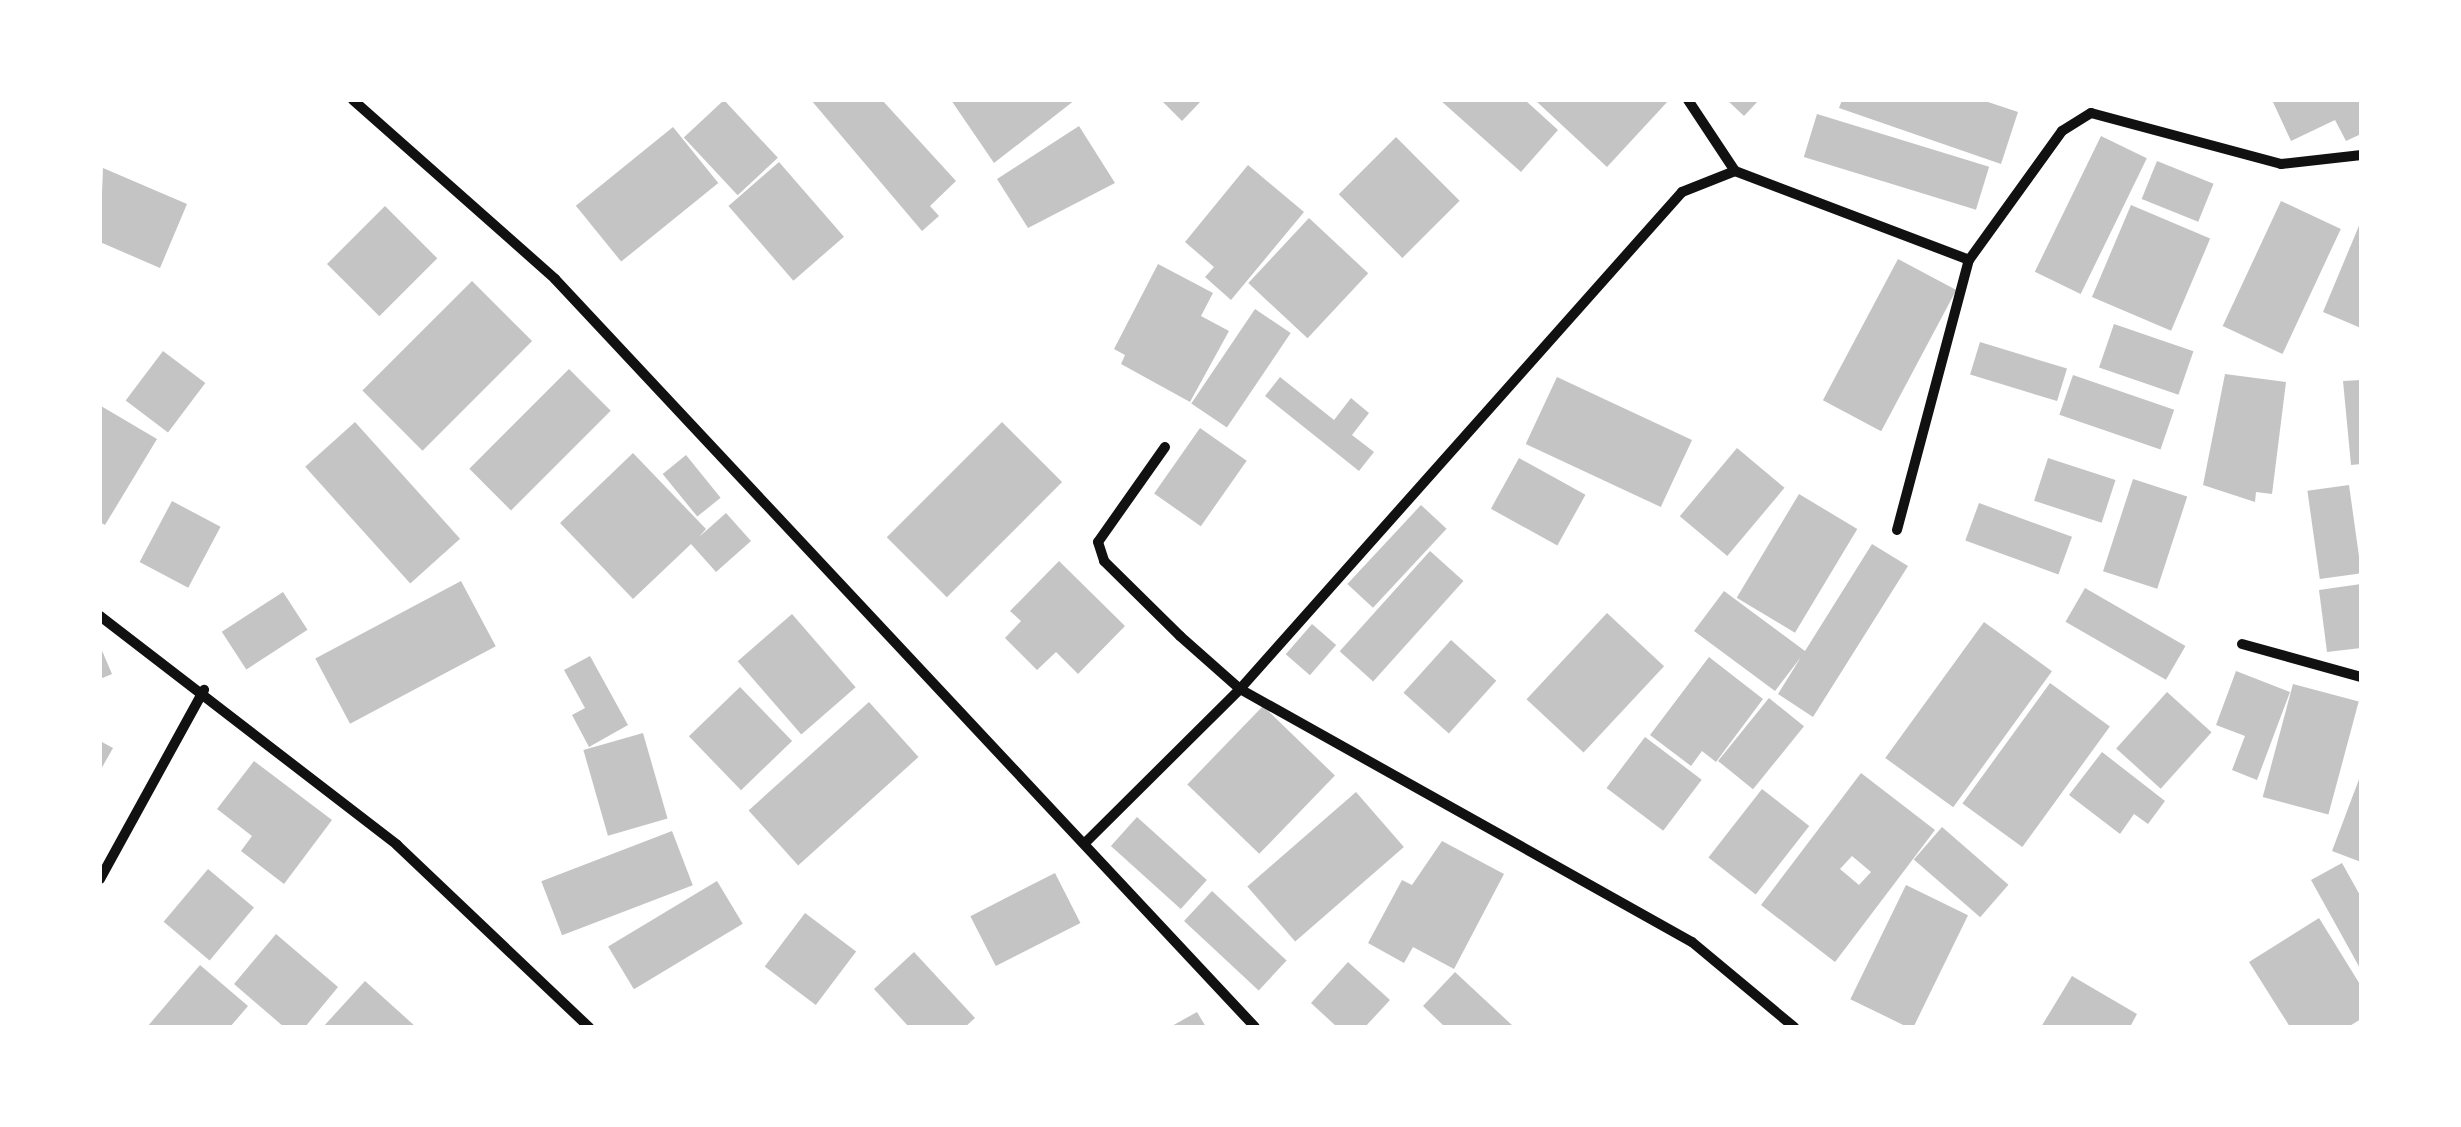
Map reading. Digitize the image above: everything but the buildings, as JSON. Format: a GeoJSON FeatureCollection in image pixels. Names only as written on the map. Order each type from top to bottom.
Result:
{"type":"FeatureCollection","features":[{"type":"Feature","properties":{"kind":"street"},"geometry":{"type":"LineString","coordinates":[[353,100],[554,280],[1086,842],[1255,1027]]}},
{"type":"Feature","properties":{"kind":"street"},"geometry":{"type":"LineString","coordinates":[[1688,100],[1735,172],[1970,260]]}},
{"type":"Feature","properties":{"kind":"street"},"geometry":{"type":"LineString","coordinates":[[1897,530],[1970,260],[2062,131],[2091,113],[2281,164],[2361,155]]}},
{"type":"Feature","properties":{"kind":"street"},"geometry":{"type":"LineString","coordinates":[[1086,842],[1240,688],[1682,192],[1735,172]]}},
{"type":"Feature","properties":{"kind":"street"},"geometry":{"type":"LineString","coordinates":[[1165,447],[1098,542],[1104,561],[1240,688],[1692,942],[1794,1027]]}},
{"type":"Feature","properties":{"kind":"street"},"geometry":{"type":"LineString","coordinates":[[100,616],[204,690],[396,845],[589,1027]]}},
{"type":"Feature","properties":{"kind":"street"},"geometry":{"type":"LineString","coordinates":[[2242,644],[2361,677]]}},
{"type":"Feature","properties":{"kind":"street"},"geometry":{"type":"LineString","coordinates":[[100,879],[204,690]]}}]}
